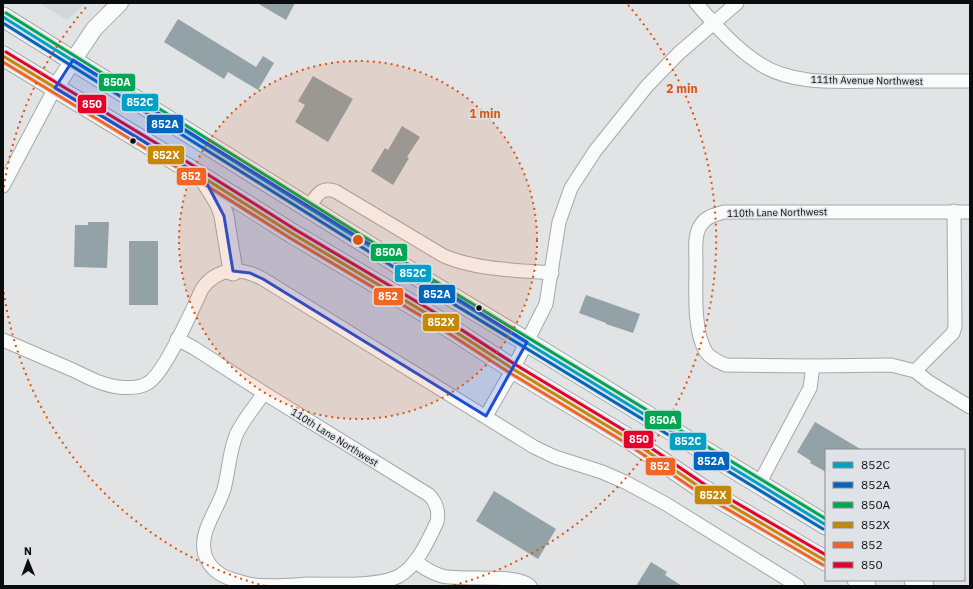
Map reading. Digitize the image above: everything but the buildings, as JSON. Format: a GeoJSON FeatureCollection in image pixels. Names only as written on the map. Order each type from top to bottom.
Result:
{"type":"FeatureCollection","features":[{"type":"Feature","properties":{"kind":"main road"},"geometry":{"type":"LineString","coordinates":[[3,16],[427,282],[825,524]]}},
{"type":"Feature","properties":{"kind":"main road"},"geometry":{"type":"LineString","coordinates":[[3,56],[293,234],[431,316],[629,439],[701,488],[825,560]]}},
{"type":"Feature","properties":{"kind":"main road"},"geometry":{"type":"LineString","coordinates":[[204,178],[220,204],[224,216],[233,271]]}},
{"type":"Feature","properties":{"kind":"street"},"geometry":{"type":"LineString","coordinates":[[3,186],[55,88],[94,29],[120,3]]}},
{"type":"Feature","properties":{"kind":"street","name":"111th Avenue Northwest"},"geometry":{"type":"LineString","coordinates":[[696,3],[742,50],[760,64],[800,79],[970,81]]}},
{"type":"Feature","properties":{"kind":"street"},"geometry":{"type":"LineString","coordinates":[[486,416],[546,304],[560,222],[571,188],[595,151],[647,86],[679,53],[737,3]]}},
{"type":"Feature","properties":{"kind":"street"},"geometry":{"type":"LineString","coordinates":[[309,207],[320,192],[328,189],[335,191],[426,246],[456,261],[489,267],[552,273]]}},
{"type":"Feature","properties":{"kind":"street","name":"110th Lane Northwest"},"geometry":{"type":"LineString","coordinates":[[970,212],[724,212],[712,215],[704,220],[699,228],[696,239],[696,304],[702,343],[707,354],[716,362],[726,365],[891,365],[915,371],[929,382],[970,407]]}},
{"type":"Feature","properties":{"kind":"street"},"geometry":{"type":"LineString","coordinates":[[915,371],[953,333],[955,327],[954,212]]}},
{"type":"Feature","properties":{"kind":"street"},"geometry":{"type":"LineString","coordinates":[[3,340],[96,380],[117,387],[126,388],[141,386],[148,383],[157,375],[166,361],[207,281],[220,273],[233,271],[250,273],[263,279],[534,447],[614,477],[666,504],[798,586]]}},
{"type":"Feature","properties":{"kind":"street","name":"110th Lane Northwest"},"geometry":{"type":"LineString","coordinates":[[177,339],[194,348],[429,495],[434,500],[437,508],[437,522],[415,561]]}},
{"type":"Feature","properties":{"kind":"street"},"geometry":{"type":"LineString","coordinates":[[759,484],[810,388],[813,366]]}},
{"type":"Feature","properties":{"kind":"street"},"geometry":{"type":"LineString","coordinates":[[264,393],[237,432],[224,491],[205,533],[205,554],[209,564],[219,574],[230,579],[254,585],[369,583],[385,581],[397,577],[408,570],[415,561],[426,570],[443,576],[516,580],[530,586]]}},
{"type":"Feature","properties":{"kind":"highlighted area"},"geometry":{"type":"Polygon","coordinates":[[[73,60],[527,342],[486,416],[263,279],[250,273],[233,271],[224,216],[204,178],[55,88],[73,60]]]}},
{"type":"Feature","properties":{"kind":"shaded area"},"geometry":{"type":"Polygon","coordinates":[[[39,3],[86,3],[67,20],[39,3]]]}},
{"type":"Feature","properties":{"kind":"transit line","name":"850A"},"geometry":{"type":"LineString","coordinates":[[6,13],[430,278],[825,518]]}},
{"type":"Feature","properties":{"kind":"transit line","name":"852C"},"geometry":{"type":"LineString","coordinates":[[3,17],[427,282],[825,524]]}},
{"type":"Feature","properties":{"kind":"transit line","name":"852A"},"geometry":{"type":"LineString","coordinates":[[3,23],[424,286],[823,529]]}},
{"type":"Feature","properties":{"kind":"transit line","name":"850"},"geometry":{"type":"LineString","coordinates":[[6,52],[296,230],[434,312],[516,365],[632,435],[704,484],[825,554]]}},
{"type":"Feature","properties":{"kind":"transit line","name":"852X"},"geometry":{"type":"LineString","coordinates":[[3,56],[293,234],[431,316],[513,369],[629,439],[701,488],[825,560]]}},
{"type":"Feature","properties":{"kind":"transit line","name":"852"},"geometry":{"type":"LineString","coordinates":[[3,62],[201,182],[290,238],[428,320],[510,373],[626,443],[698,492],[823,565]]}}]}
